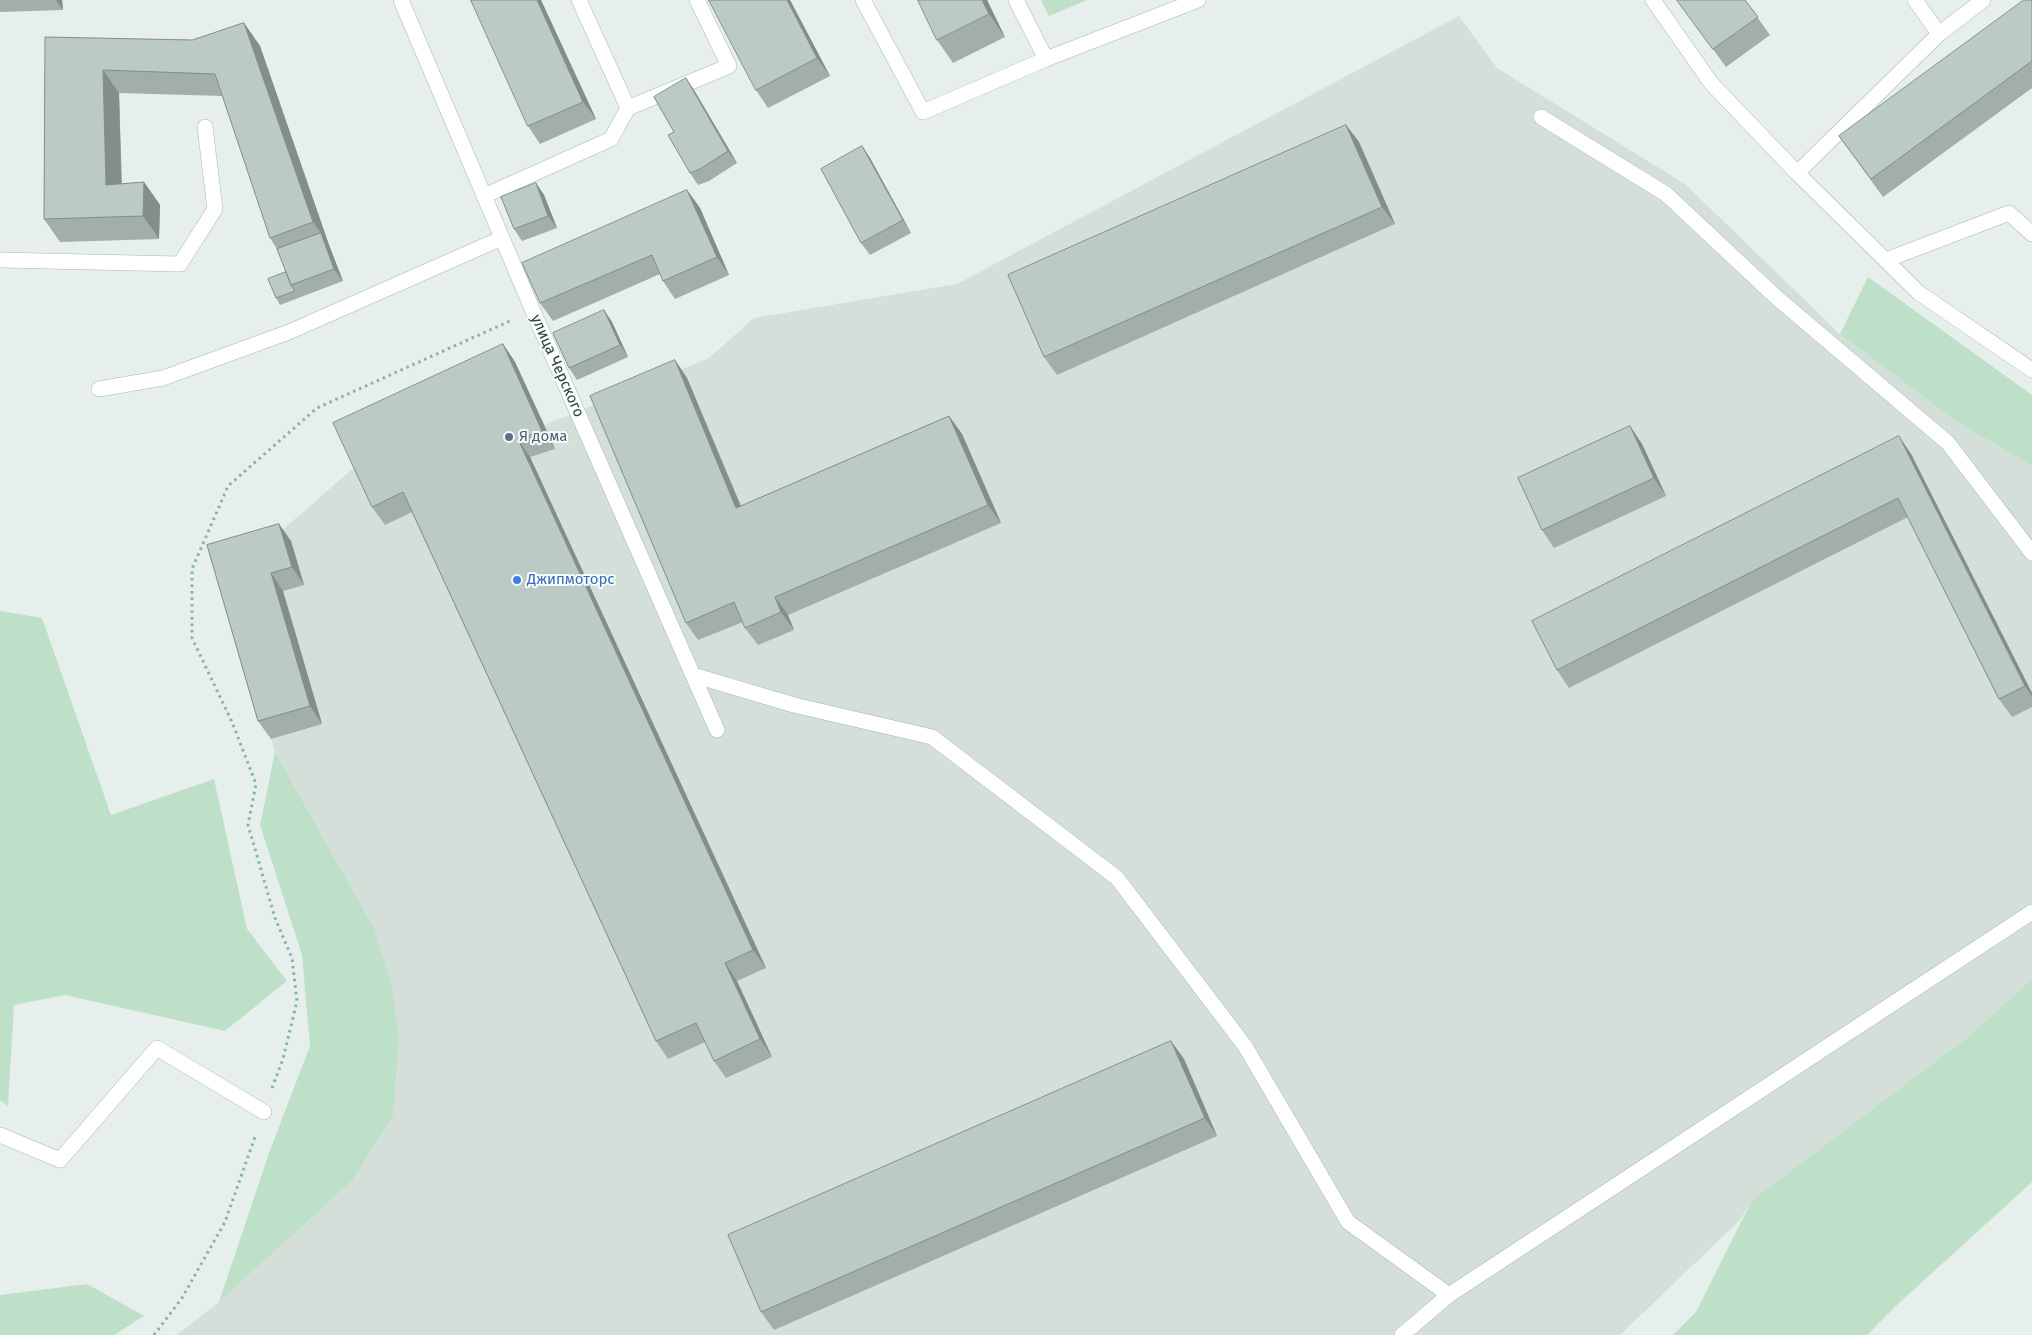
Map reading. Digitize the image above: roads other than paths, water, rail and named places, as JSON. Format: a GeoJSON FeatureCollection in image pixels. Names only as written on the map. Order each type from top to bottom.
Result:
{"type":"FeatureCollection","features":[{"type":"Feature","properties":{"kind":"street","name":"улица Черского"},"geometry":{"type":"LineString","coordinates":[[401,0],[533,311],[718,730]]}},
{"type":"Feature","properties":{"kind":"street"},"geometry":{"type":"LineString","coordinates":[[579,0],[628,108]]}},
{"type":"Feature","properties":{"kind":"street"},"geometry":{"type":"LineString","coordinates":[[484,196],[611,139],[628,108],[729,66],[697,0]]}},
{"type":"Feature","properties":{"kind":"street"},"geometry":{"type":"LineString","coordinates":[[863,0],[923,112],[1046,58],[1198,0]]}},
{"type":"Feature","properties":{"kind":"street"},"geometry":{"type":"LineString","coordinates":[[1016,0],[1046,58]]}},
{"type":"Feature","properties":{"kind":"street"},"geometry":{"type":"LineString","coordinates":[[1653,0],[1711,83],[1797,173],[1919,294],[2032,370]]}},
{"type":"Feature","properties":{"kind":"street"},"geometry":{"type":"LineString","coordinates":[[1915,0],[1940,34]]}},
{"type":"Feature","properties":{"kind":"street"},"geometry":{"type":"LineString","coordinates":[[1797,173],[1940,34],[1984,0]]}},
{"type":"Feature","properties":{"kind":"street"},"geometry":{"type":"LineString","coordinates":[[1541,117],[1666,194],[1776,297],[1948,444],[2032,553]]}},
{"type":"Feature","properties":{"kind":"street"},"geometry":{"type":"LineString","coordinates":[[0,260],[180,264],[215,209],[205,127]]}},
{"type":"Feature","properties":{"kind":"street"},"geometry":{"type":"LineString","coordinates":[[1886,260],[2009,213],[2032,234]]}},
{"type":"Feature","properties":{"kind":"street"},"geometry":{"type":"LineString","coordinates":[[100,389],[163,378],[280,335],[502,238]]}},
{"type":"Feature","properties":{"kind":"street"},"geometry":{"type":"LineString","coordinates":[[693,675],[794,705],[932,737],[1116,878],[1246,1046],[1348,1222],[1449,1295]]}},
{"type":"Feature","properties":{"kind":"street"},"geometry":{"type":"LineString","coordinates":[[1402,1335],[1449,1295],[2032,912]]}},
{"type":"Feature","properties":{"kind":"street"},"geometry":{"type":"LineString","coordinates":[[0,1135],[60,1160],[157,1048],[264,1112]]}},
{"type":"Feature","properties":{"kind":"place","name":"Я дома"},"geometry":{"type":"Point","coordinates":[509,437]}},
{"type":"Feature","properties":{"kind":"place","name":"Джипмоторс"},"geometry":{"type":"Point","coordinates":[517,580]}}]}
